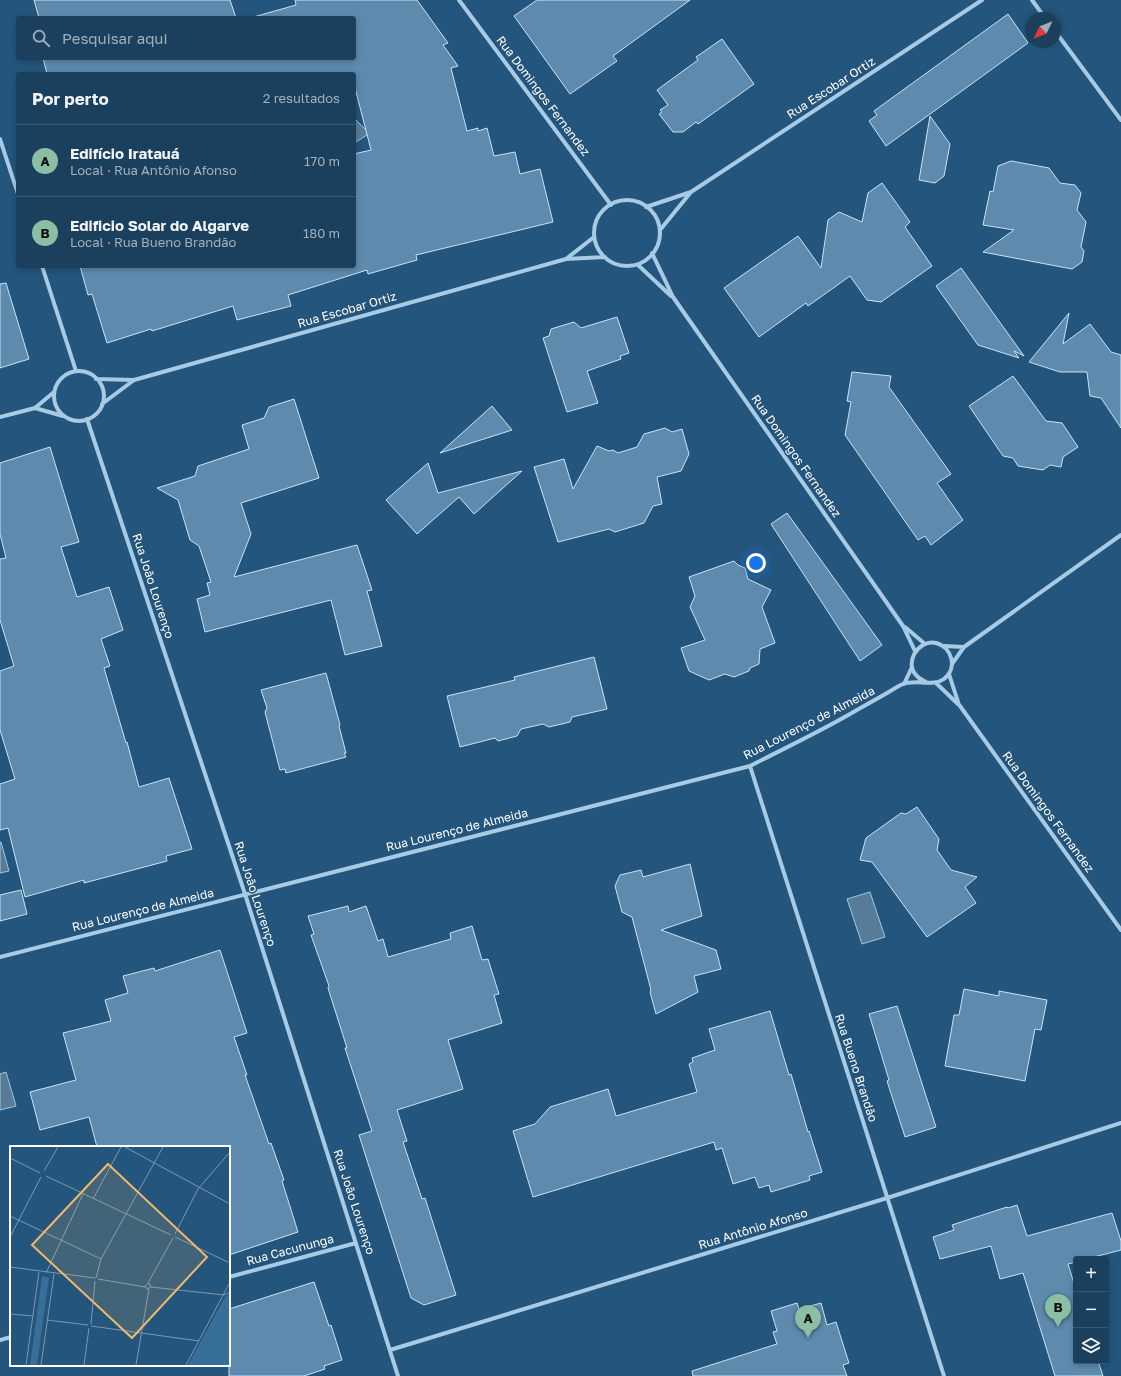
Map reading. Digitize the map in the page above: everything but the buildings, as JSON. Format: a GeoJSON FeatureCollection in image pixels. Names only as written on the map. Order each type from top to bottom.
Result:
{"type":"FeatureCollection","features":[{"type":"Feature","properties":{"kind":"street","name":"Rua Domingos Fernandez"},"geometry":{"type":"LineString","coordinates":[[459,0],[610,204]]}},
{"type":"Feature","properties":{"kind":"street","name":"Rua Escobar Ortiz"},"geometry":{"type":"LineString","coordinates":[[646,207],[691,192],[982,0]]}},
{"type":"Feature","properties":{"kind":"street"},"geometry":{"type":"LineString","coordinates":[[1032,0],[1041,12]]}},
{"type":"Feature","properties":{"kind":"street"},"geometry":{"type":"LineString","coordinates":[[1061,39],[1121,120]]}},
{"type":"Feature","properties":{"kind":"street"},"geometry":{"type":"LineString","coordinates":[[0,139],[16,188]]}},
{"type":"Feature","properties":{"kind":"street","name":"Rua Escobar Ortiz"},"geometry":{"type":"LineString","coordinates":[[660,230],[691,192]]}},
{"type":"Feature","properties":{"kind":"street"},"geometry":{"type":"LineString","coordinates":[[631,200],[646,207],[655,217],[660,230],[660,239],[652,254],[646,261],[638,265],[620,265],[604,257],[596,244],[594,237],[597,220],[603,211],[610,204],[620,201],[631,200]]}},
{"type":"Feature","properties":{"kind":"street","name":"Rua Escobar Ortiz"},"geometry":{"type":"LineString","coordinates":[[566,259],[594,237]]}},
{"type":"Feature","properties":{"kind":"street","name":"Rua Domingos Fernandez"},"geometry":{"type":"LineString","coordinates":[[652,254],[673,297],[903,626],[915,651]]}},
{"type":"Feature","properties":{"kind":"street","name":"Rua Escobar Ortiz"},"geometry":{"type":"LineString","coordinates":[[96,379],[134,380],[566,259],[604,257]]}},
{"type":"Feature","properties":{"kind":"street","name":"Rua Domingos Fernandez"},"geometry":{"type":"LineString","coordinates":[[638,265],[673,297]]}},
{"type":"Feature","properties":{"kind":"street"},"geometry":{"type":"LineString","coordinates":[[43,268],[76,371]]}},
{"type":"Feature","properties":{"kind":"street"},"geometry":{"type":"LineString","coordinates":[[35,408],[76,421],[87,420],[93,416],[102,404],[103,395],[101,386],[90,374],[76,371],[62,378],[57,384],[54,392],[54,401],[58,410],[65,417]]}},
{"type":"Feature","properties":{"kind":"street","name":"Rua Escobar Ortiz"},"geometry":{"type":"LineString","coordinates":[[102,404],[134,380]]}},
{"type":"Feature","properties":{"kind":"street"},"geometry":{"type":"LineString","coordinates":[[0,418],[35,408],[54,392]]}},
{"type":"Feature","properties":{"kind":"street","name":"Rua João Lourenço"},"geometry":{"type":"LineString","coordinates":[[87,420],[245,894],[398,1376]]}},
{"type":"Feature","properties":{"kind":"street"},"geometry":{"type":"LineString","coordinates":[[912,667],[917,677],[926,682],[936,683],[943,680],[949,674],[952,664],[964,647],[1121,536]]}},
{"type":"Feature","properties":{"kind":"street","name":"Rua Domingos Fernandez"},"geometry":{"type":"LineString","coordinates":[[903,626],[925,644]]}},
{"type":"Feature","properties":{"kind":"street"},"geometry":{"type":"LineString","coordinates":[[904,684],[912,667],[912,659],[915,651],[925,644],[935,643],[944,646],[964,647]]}},
{"type":"Feature","properties":{"kind":"street"},"geometry":{"type":"LineString","coordinates":[[944,646],[950,654],[952,664]]}},
{"type":"Feature","properties":{"kind":"street","name":"Rua Domingos Fernandez"},"geometry":{"type":"LineString","coordinates":[[949,674],[960,706]]}},
{"type":"Feature","properties":{"kind":"street","name":"Rua Lourenço de Almeida"},"geometry":{"type":"LineString","coordinates":[[0,957],[750,766],[803,740],[904,684],[926,682]]}},
{"type":"Feature","properties":{"kind":"street","name":"Rua Domingos Fernandez"},"geometry":{"type":"LineString","coordinates":[[936,683],[960,706],[1121,930]]}},
{"type":"Feature","properties":{"kind":"street","name":"Rua Bueno Brandão"},"geometry":{"type":"LineString","coordinates":[[750,766],[944,1376]]}},
{"type":"Feature","properties":{"kind":"street","name":"Rua Antônio Afonso"},"geometry":{"type":"LineString","coordinates":[[390,1350],[887,1198],[1121,1124]]}},
{"type":"Feature","properties":{"kind":"street","name":"Rua Cacununga"},"geometry":{"type":"LineString","coordinates":[[230,1277],[356,1243]]}},
{"type":"Feature","properties":{"kind":"street"},"geometry":{"type":"LineString","coordinates":[[0,1340],[10,1337]]}},
{"type":"Feature","properties":{"kind":"water"},"geometry":{"type":"Polygon","coordinates":[[[356,120],[368,132],[367,135],[356,142],[356,120]]]}},
{"type":"Feature","properties":{"kind":"water"},"geometry":{"type":"Polygon","coordinates":[[[0,842],[9,871],[0,873],[0,842]]]}},
{"type":"Feature","properties":{"kind":"water"},"geometry":{"type":"Polygon","coordinates":[[[870,892],[885,937],[862,944],[847,899],[870,892]]]}},
{"type":"Feature","properties":{"kind":"water"},"geometry":{"type":"Polygon","coordinates":[[[6,1072],[16,1106],[0,1110],[0,1074],[6,1072]]]}},
{"type":"Feature","properties":{"kind":"place","name":"Edificio Solar do Algarve"},"geometry":{"type":"Point","coordinates":[1058,1327]}},
{"type":"Feature","properties":{"kind":"place","name":"Edifício Iratauá"},"geometry":{"type":"Point","coordinates":[808,1338]}}]}
